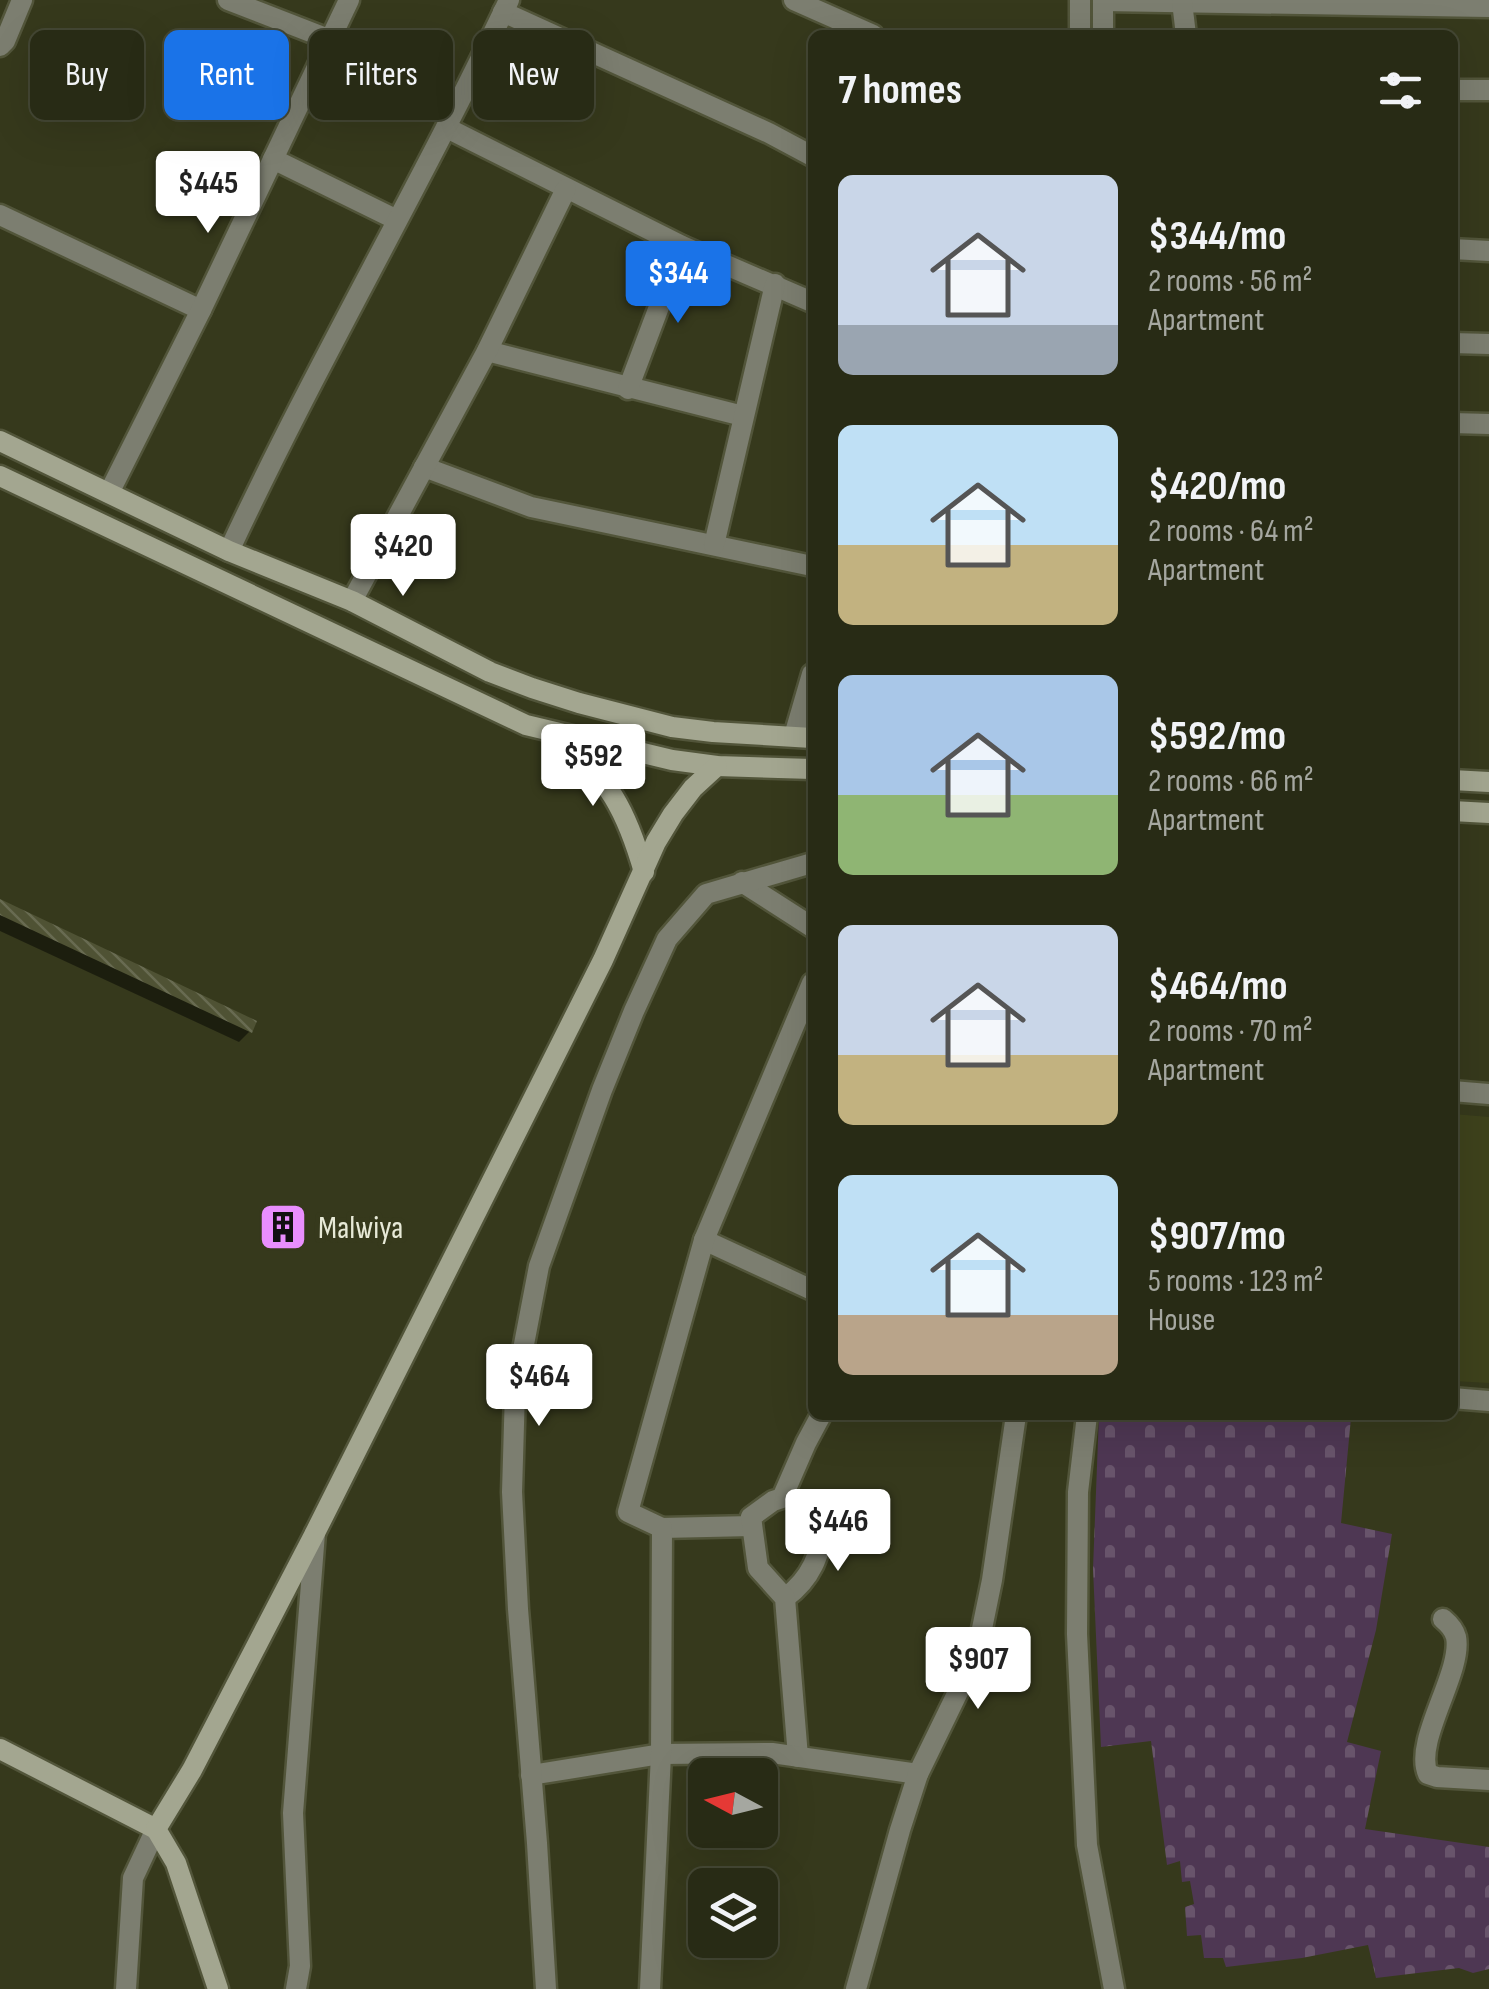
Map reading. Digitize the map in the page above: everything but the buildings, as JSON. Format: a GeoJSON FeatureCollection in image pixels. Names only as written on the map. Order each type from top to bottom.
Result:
{"type":"FeatureCollection","features":[{"type":"Feature","properties":{"kind":"main road"},"geometry":{"type":"LineString","coordinates":[[0,441],[229,551],[352,600],[490,672],[579,704],[672,726],[803,737]]}},
{"type":"Feature","properties":{"kind":"main road"},"geometry":{"type":"LineString","coordinates":[[0,476],[500,715],[560,734],[672,760],[717,766],[808,769]]}},
{"type":"Feature","properties":{"kind":"main road"},"geometry":{"type":"LineString","coordinates":[[380,657],[397,624]]}},
{"type":"Feature","properties":{"kind":"main road"},"geometry":{"type":"LineString","coordinates":[[560,734],[590,762],[614,796],[632,832],[644,872]]}},
{"type":"Feature","properties":{"kind":"main road"},"geometry":{"type":"LineString","coordinates":[[156,1829],[192,1770],[315,1533],[586,994],[656,842],[673,814],[717,766]]}},
{"type":"Feature","properties":{"kind":"main road"},"geometry":{"type":"LineString","coordinates":[[1458,780],[1489,782]]}},
{"type":"Feature","properties":{"kind":"main road"},"geometry":{"type":"LineString","coordinates":[[1458,811],[1489,813]]}},
{"type":"Feature","properties":{"kind":"main road"},"geometry":{"type":"LineString","coordinates":[[0,1750],[156,1829],[176,1863],[218,1989]]}},
{"type":"Feature","properties":{"kind":"street"},"geometry":{"type":"LineString","coordinates":[[0,46],[22,0]]}},
{"type":"Feature","properties":{"kind":"street"},"geometry":{"type":"LineString","coordinates":[[336,30],[349,0]]}},
{"type":"Feature","properties":{"kind":"street"},"geometry":{"type":"LineString","coordinates":[[794,0],[862,30]]}},
{"type":"Feature","properties":{"kind":"street"},"geometry":{"type":"LineString","coordinates":[[1080,0],[1080,30]]}},
{"type":"Feature","properties":{"kind":"street"},"geometry":{"type":"LineString","coordinates":[[1103,30],[1103,0],[1489,7]]}},
{"type":"Feature","properties":{"kind":"street"},"geometry":{"type":"LineString","coordinates":[[238,2],[309,31]]}},
{"type":"Feature","properties":{"kind":"street"},"geometry":{"type":"LineString","coordinates":[[1182,2],[1185,30]]}},
{"type":"Feature","properties":{"kind":"street"},"geometry":{"type":"LineString","coordinates":[[229,551],[506,6],[808,154]]}},
{"type":"Feature","properties":{"kind":"street"},"geometry":{"type":"LineString","coordinates":[[109,493],[309,84]]}},
{"type":"Feature","properties":{"kind":"street"},"geometry":{"type":"LineString","coordinates":[[1458,90],[1489,90]]}},
{"type":"Feature","properties":{"kind":"street"},"geometry":{"type":"LineString","coordinates":[[447,128],[682,246],[808,300]]}},
{"type":"Feature","properties":{"kind":"street"},"geometry":{"type":"LineString","coordinates":[[272,158],[397,220]]}},
{"type":"Feature","properties":{"kind":"street"},"geometry":{"type":"LineString","coordinates":[[352,600],[486,352],[566,189]]}},
{"type":"Feature","properties":{"kind":"street"},"geometry":{"type":"LineString","coordinates":[[0,215],[201,310]]}},
{"type":"Feature","properties":{"kind":"street"},"geometry":{"type":"LineString","coordinates":[[628,388],[682,246]]}},
{"type":"Feature","properties":{"kind":"street"},"geometry":{"type":"LineString","coordinates":[[1458,249],[1489,250]]}},
{"type":"Feature","properties":{"kind":"street"},"geometry":{"type":"LineString","coordinates":[[714,544],[775,284]]}},
{"type":"Feature","properties":{"kind":"street"},"geometry":{"type":"LineString","coordinates":[[1458,343],[1489,344]]}},
{"type":"Feature","properties":{"kind":"street"},"geometry":{"type":"LineString","coordinates":[[486,352],[743,416]]}},
{"type":"Feature","properties":{"kind":"street"},"geometry":{"type":"LineString","coordinates":[[1458,423],[1489,424]]}},
{"type":"Feature","properties":{"kind":"street"},"geometry":{"type":"LineString","coordinates":[[424,467],[531,507],[808,565]]}},
{"type":"Feature","properties":{"kind":"street"},"geometry":{"type":"LineString","coordinates":[[803,737],[808,702]]}},
{"type":"Feature","properties":{"kind":"street"},"geometry":{"type":"LineString","coordinates":[[546,1989],[512,1492],[514,1391],[539,1266],[602,1090],[667,939],[706,894],[808,864]]}},
{"type":"Feature","properties":{"kind":"street"},"geometry":{"type":"LineString","coordinates":[[742,882],[808,924]]}},
{"type":"Feature","properties":{"kind":"street"},"geometry":{"type":"LineString","coordinates":[[752,1526],[662,1528],[628,1512],[704,1240],[808,993]]}},
{"type":"Feature","properties":{"kind":"street"},"geometry":{"type":"LineString","coordinates":[[1458,1091],[1489,1094]]}},
{"type":"Feature","properties":{"kind":"street"},"geometry":{"type":"LineString","coordinates":[[704,1240],[808,1288]]}},
{"type":"Feature","properties":{"kind":"street"},"geometry":{"type":"LineString","coordinates":[[1458,1398],[1489,1401]]}},
{"type":"Feature","properties":{"kind":"street"},"geometry":{"type":"LineString","coordinates":[[798,1756],[785,1598],[758,1568],[751,1517],[782,1498],[818,1420]]}},
{"type":"Feature","properties":{"kind":"street"},"geometry":{"type":"LineString","coordinates":[[856,1989],[918,1774],[978,1652],[1015,1420]]}},
{"type":"Feature","properties":{"kind":"street"},"geometry":{"type":"LineString","coordinates":[[1086,1420],[1078,1492],[1076,1634],[1087,1845],[1114,1989]]}},
{"type":"Feature","properties":{"kind":"street"},"geometry":{"type":"LineString","coordinates":[[785,1598],[802,1586],[815,1565],[830,1509]]}},
{"type":"Feature","properties":{"kind":"street"},"geometry":{"type":"LineString","coordinates":[[650,1989],[661,1754],[662,1528]]}},
{"type":"Feature","properties":{"kind":"street"},"geometry":{"type":"LineString","coordinates":[[296,1989],[300,1966],[293,1813],[315,1533]]}},
{"type":"Feature","properties":{"kind":"street"},"geometry":{"type":"LineString","coordinates":[[1442,1618],[1457,1639],[1424,1765],[1428,1774],[1437,1777],[1489,1780]]}},
{"type":"Feature","properties":{"kind":"street"},"geometry":{"type":"LineString","coordinates":[[531,1775],[661,1754],[772,1753],[918,1774]]}},
{"type":"Feature","properties":{"kind":"street"},"geometry":{"type":"LineString","coordinates":[[126,1989],[133,1878],[156,1829]]}},
{"type":"Feature","properties":{"kind":"shaded area"},"geometry":{"type":"Polygon","coordinates":[[[1458,1114],[1489,1117],[1489,1383],[1458,1381],[1458,1114]]]}},
{"type":"Feature","properties":{"kind":"green space"},"geometry":{"type":"Polygon","coordinates":[[[1099,1420],[1351,1420],[1341,1523],[1392,1534],[1376,1630],[1347,1742],[1381,1751],[1365,1829],[1489,1847],[1489,1969],[1473,1973],[1459,1968],[1376,1978],[1368,1945],[1226,1967],[1223,1958],[1204,1958],[1201,1935],[1187,1936],[1185,1907],[1194,1904],[1190,1881],[1182,1882],[1180,1861],[1167,1865],[1151,1741],[1101,1747],[1093,1569],[1099,1420]]]}},
{"type":"Feature","properties":{"kind":"place","name":"Malwiya"},"geometry":{"type":"Point","coordinates":[283,1227]}}]}
